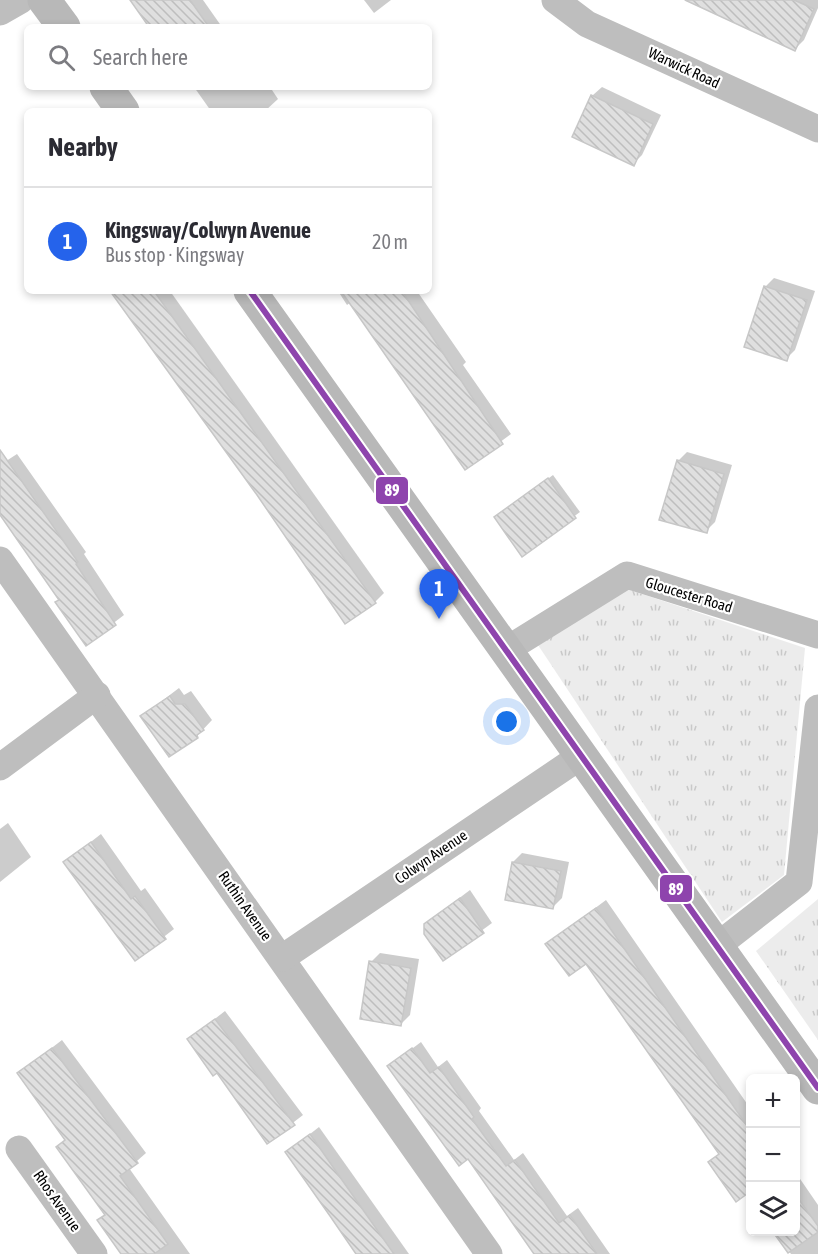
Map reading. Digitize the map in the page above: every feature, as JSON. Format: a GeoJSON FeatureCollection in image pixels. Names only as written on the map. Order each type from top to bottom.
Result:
{"type":"FeatureCollection","features":[{"type":"Feature","properties":{"kind":"street"},"geometry":{"type":"LineString","coordinates":[[0,12],[21,0]]}},
{"type":"Feature","properties":{"kind":"street"},"geometry":{"type":"LineString","coordinates":[[44,0],[62,24]]}},
{"type":"Feature","properties":{"kind":"street","name":"Warwick Road"},"geometry":{"type":"LineString","coordinates":[[555,0],[587,24],[818,129]]}},
{"type":"Feature","properties":{"kind":"street"},"geometry":{"type":"LineString","coordinates":[[108,90],[121,108]]}},
{"type":"Feature","properties":{"kind":"street"},"geometry":{"type":"LineString","coordinates":[[252,294],[818,1088]]}},
{"type":"Feature","properties":{"kind":"street","name":"Ruthin Avenue"},"geometry":{"type":"LineString","coordinates":[[0,560],[489,1254]]}},
{"type":"Feature","properties":{"kind":"street","name":"Gloucester Road"},"geometry":{"type":"LineString","coordinates":[[506,650],[627,575],[818,635]]}},
{"type":"Feature","properties":{"kind":"street"},"geometry":{"type":"LineString","coordinates":[[0,766],[97,695]]}},
{"type":"Feature","properties":{"kind":"street"},"geometry":{"type":"LineString","coordinates":[[717,946],[799,882],[818,708]]}},
{"type":"Feature","properties":{"kind":"street","name":"Colwyn Avenue"},"geometry":{"type":"LineString","coordinates":[[282,958],[581,756]]}},
{"type":"Feature","properties":{"kind":"street","name":"Rhos Avenue"},"geometry":{"type":"LineString","coordinates":[[19,1149],[94,1254]]}},
{"type":"Feature","properties":{"kind":"green space"},"geometry":{"type":"Polygon","coordinates":[[[627,589],[805,648],[784,875],[722,922],[536,642],[627,589]]]}},
{"type":"Feature","properties":{"kind":"green space"},"geometry":{"type":"Polygon","coordinates":[[[818,899],[818,1040],[756,951],[818,899]]]}},
{"type":"Feature","properties":{"kind":"building"},"geometry":{"type":"Polygon","coordinates":[[[130,0],[190,0],[207,24],[147,24],[130,0]]]}},
{"type":"Feature","properties":{"kind":"building"},"geometry":{"type":"Polygon","coordinates":[[[685,0],[794,0],[814,9],[795,51],[685,0]]]}},
{"type":"Feature","properties":{"kind":"building"},"geometry":{"type":"Polygon","coordinates":[[[591,95],[653,124],[634,166],[572,137],[591,95]]]}},
{"type":"Feature","properties":{"kind":"building"},"geometry":{"type":"Polygon","coordinates":[[[764,286],[807,300],[787,361],[744,347],[764,286]]]}},
{"type":"Feature","properties":{"kind":"building"},"geometry":{"type":"Polygon","coordinates":[[[112,294],[156,294],[376,603],[345,624],[257,495],[112,294]]]}},
{"type":"Feature","properties":{"kind":"building"},"geometry":{"type":"Polygon","coordinates":[[[343,294],[404,294],[503,444],[465,470],[343,294]]]}},
{"type":"Feature","properties":{"kind":"building"},"geometry":{"type":"Polygon","coordinates":[[[0,450],[78,562],[76,564],[116,625],[86,646],[55,602],[59,600],[0,515],[0,450]]]}},
{"type":"Feature","properties":{"kind":"building"},"geometry":{"type":"Polygon","coordinates":[[[677,460],[724,474],[707,533],[659,520],[677,460]]]}},
{"type":"Feature","properties":{"kind":"building"},"geometry":{"type":"Polygon","coordinates":[[[548,478],[576,518],[522,557],[494,517],[548,478]]]}},
{"type":"Feature","properties":{"kind":"building"},"geometry":{"type":"Polygon","coordinates":[[[170,696],[175,704],[185,704],[204,730],[197,735],[198,738],[169,757],[140,716],[170,696]]]}},
{"type":"Feature","properties":{"kind":"building"},"geometry":{"type":"Polygon","coordinates":[[[91,842],[131,899],[135,896],[166,939],[135,961],[63,862],[91,842]]]}},
{"type":"Feature","properties":{"kind":"building"},"geometry":{"type":"Polygon","coordinates":[[[512,862],[561,871],[553,909],[505,900],[512,862]]]}},
{"type":"Feature","properties":{"kind":"building"},"geometry":{"type":"Polygon","coordinates":[[[460,898],[484,933],[443,961],[424,934],[424,924],[460,898]]]}},
{"type":"Feature","properties":{"kind":"building"},"geometry":{"type":"Polygon","coordinates":[[[596,908],[746,1124],[746,1195],[736,1202],[708,1162],[719,1154],[586,964],[569,976],[545,944],[596,908]]]}},
{"type":"Feature","properties":{"kind":"building"},"geometry":{"type":"Polygon","coordinates":[[[369,961],[411,968],[401,1026],[360,1019],[369,961]]]}},
{"type":"Feature","properties":{"kind":"building"},"geometry":{"type":"Polygon","coordinates":[[[215,1019],[295,1125],[267,1144],[217,1073],[213,1076],[187,1039],[215,1019]]]}},
{"type":"Feature","properties":{"kind":"building"},"geometry":{"type":"Polygon","coordinates":[[[52,1048],[138,1163],[120,1176],[168,1244],[154,1254],[121,1254],[97,1220],[105,1215],[56,1147],[65,1140],[17,1073],[52,1048]]]}},
{"type":"Feature","properties":{"kind":"building"},"geometry":{"type":"Polygon","coordinates":[[[412,1048],[430,1073],[439,1067],[474,1117],[472,1119],[506,1166],[515,1160],[559,1223],[570,1215],[597,1254],[534,1254],[468,1159],[459,1166],[387,1066],[412,1048]]]}},
{"type":"Feature","properties":{"kind":"building"},"geometry":{"type":"Polygon","coordinates":[[[310,1134],[394,1254],[356,1254],[285,1152],[310,1134]]]}},
{"type":"Feature","properties":{"kind":"building"},"geometry":{"type":"Polygon","coordinates":[[[800,1201],[818,1226],[818,1232],[788,1253],[776,1236],[800,1236],[800,1201]]]}},
{"type":"Feature","properties":{"kind":"transit line","name":"89"},"geometry":{"type":"LineString","coordinates":[[252,294],[818,1088]]}},
{"type":"Feature","properties":{"kind":"place","name":"Kingsway/Colwyn Avenue"},"geometry":{"type":"Point","coordinates":[439,619]}}]}
